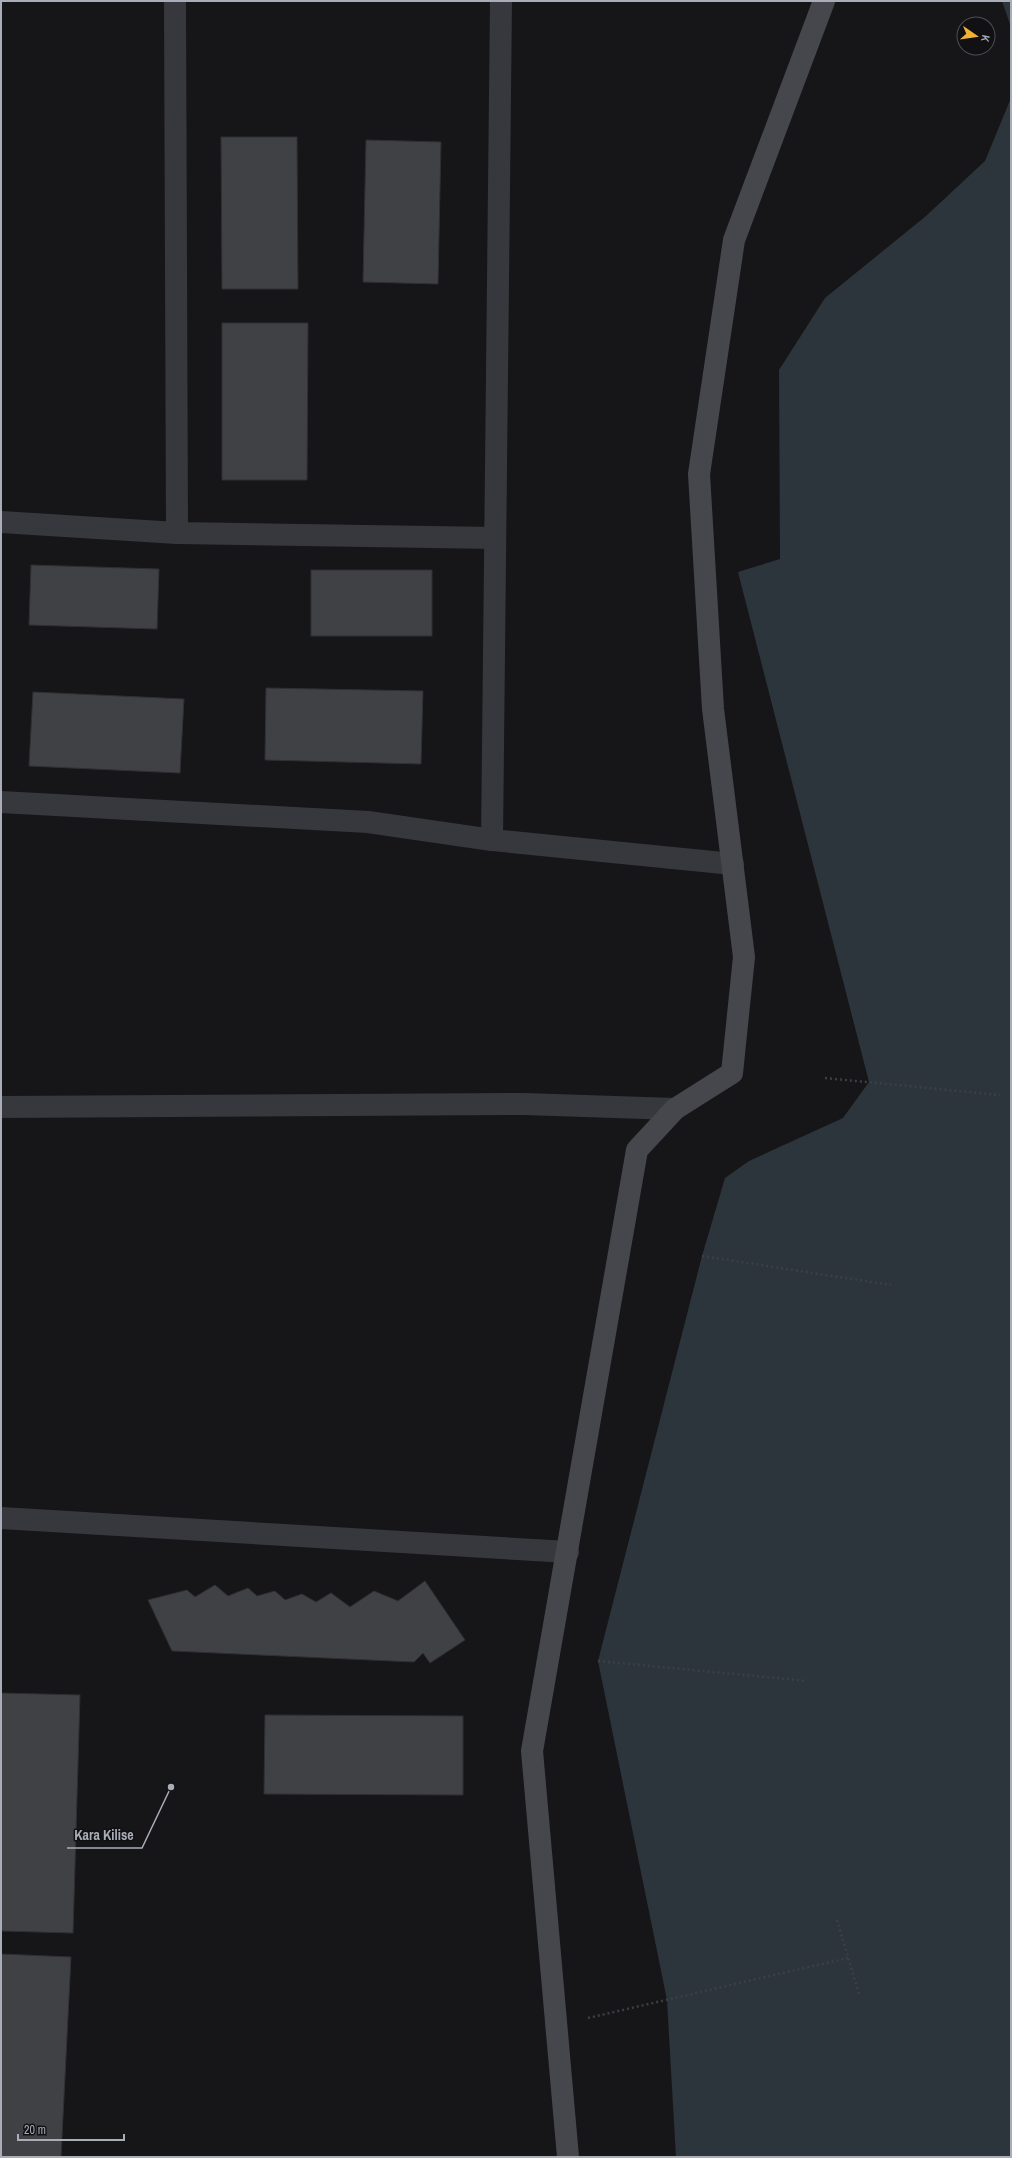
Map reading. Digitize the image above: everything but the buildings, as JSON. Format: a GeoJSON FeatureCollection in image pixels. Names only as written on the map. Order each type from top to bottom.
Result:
{"type":"FeatureCollection","features":[{"type":"Feature","properties":{"kind":"street"},"geometry":{"type":"LineString","coordinates":[[175,1],[177,533]]}},
{"type":"Feature","properties":{"kind":"street"},"geometry":{"type":"LineString","coordinates":[[492,840],[501,1]]}},
{"type":"Feature","properties":{"kind":"street"},"geometry":{"type":"LineString","coordinates":[[568,2157],[532,1751],[568,1552],[637,1150],[675,1109],[732,1073],[744,957],[713,709],[698,474],[734,240],[824,1]]}},
{"type":"Feature","properties":{"kind":"street"},"geometry":{"type":"LineString","coordinates":[[1,522],[177,533],[495,538]]}},
{"type":"Feature","properties":{"kind":"street"},"geometry":{"type":"LineString","coordinates":[[1,802],[368,822],[492,840],[733,864]]}},
{"type":"Feature","properties":{"kind":"street"},"geometry":{"type":"LineString","coordinates":[[1,1107],[524,1104],[675,1109]]}},
{"type":"Feature","properties":{"kind":"street"},"geometry":{"type":"LineString","coordinates":[[1,1518],[568,1552]]}},
{"type":"Feature","properties":{"kind":"path"},"geometry":{"type":"LineString","coordinates":[[824,1078],[1000,1095]]}},
{"type":"Feature","properties":{"kind":"path"},"geometry":{"type":"LineString","coordinates":[[702,1256],[891,1285]]}},
{"type":"Feature","properties":{"kind":"path"},"geometry":{"type":"LineString","coordinates":[[598,1661],[807,1681]]}},
{"type":"Feature","properties":{"kind":"path"},"geometry":{"type":"LineString","coordinates":[[837,1920],[859,1994]]}},
{"type":"Feature","properties":{"kind":"path"},"geometry":{"type":"LineString","coordinates":[[588,2018],[848,1958]]}},
{"type":"Feature","properties":{"kind":"shaded area"},"geometry":{"type":"Polygon","coordinates":[[[1002,1],[1011,1],[1011,27],[1002,1]]]}},
{"type":"Feature","properties":{"kind":"shaded area"},"geometry":{"type":"Polygon","coordinates":[[[1011,98],[1011,2157],[676,2157],[667,2000],[598,1661],[702,1256],[725,1178],[749,1161],[843,1118],[869,1082],[738,572],[780,559],[779,370],[825,298],[926,216],[985,161],[1011,98]]]}},
{"type":"Feature","properties":{"kind":"place","name":"Kara Kilise"},"geometry":{"type":"Point","coordinates":[171,1787]}}]}
